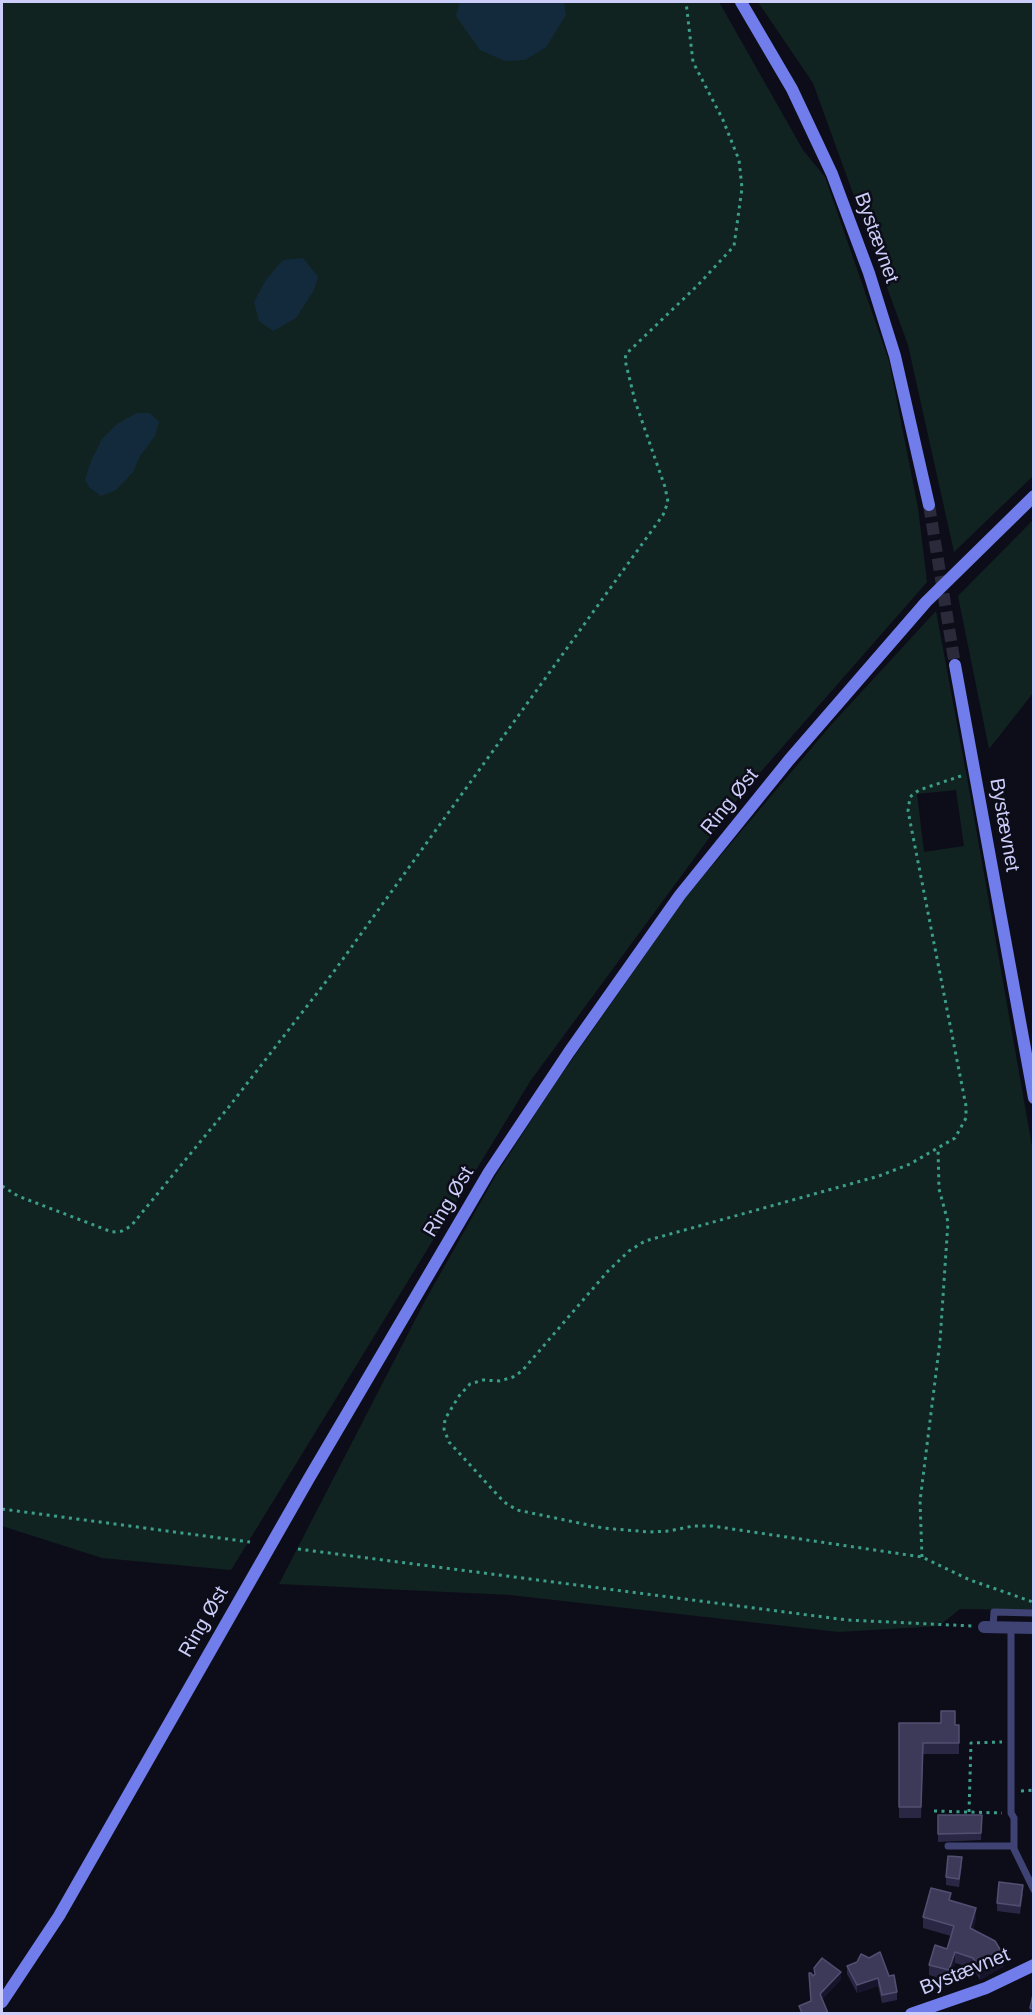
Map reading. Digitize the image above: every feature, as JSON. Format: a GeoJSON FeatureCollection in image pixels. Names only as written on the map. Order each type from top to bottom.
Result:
{"type":"FeatureCollection","features":[{"type":"Feature","properties":{"kind":"main road","name":"Bystævnet"},"geometry":{"type":"LineString","coordinates":[[741,2],[792,89],[832,174],[865,262],[895,356],[929,505]]}},
{"type":"Feature","properties":{"kind":"main road","name":"Ring Øst"},"geometry":{"type":"LineString","coordinates":[[2,2002],[59,1916],[302,1490],[489,1172],[569,1052],[680,895],[789,760],[926,602],[1034,496]]}},
{"type":"Feature","properties":{"kind":"main road","name":"Bystævnet"},"geometry":{"type":"LineString","coordinates":[[955,665],[1034,1098]]}},
{"type":"Feature","properties":{"kind":"main road","name":"Bystævnet"},"geometry":{"type":"LineString","coordinates":[[911,2013],[986,1988],[1034,1965]]}},
{"type":"Feature","properties":{"kind":"street"},"geometry":{"type":"LineString","coordinates":[[988,1627],[1034,1628]]}},
{"type":"Feature","properties":{"kind":"lane"},"geometry":{"type":"LineString","coordinates":[[988,1627],[994,1612],[1034,1613]]}},
{"type":"Feature","properties":{"kind":"lane"},"geometry":{"type":"LineString","coordinates":[[1011,1628],[1011,1813],[1014,1818],[1014,1849],[1034,1890]]}},
{"type":"Feature","properties":{"kind":"lane"},"geometry":{"type":"LineString","coordinates":[[948,1846],[1014,1846]]}},
{"type":"Feature","properties":{"kind":"path"},"geometry":{"type":"LineString","coordinates":[[2,1186],[18,1196],[112,1232],[122,1231],[131,1226],[228,1108],[335,970],[663,514],[668,502],[665,487],[635,401],[626,354],[698,285],[734,246],[742,188],[739,160],[723,120],[693,62],[686,2]]}},
{"type":"Feature","properties":{"kind":"path"},"geometry":{"type":"LineString","coordinates":[[974,772],[919,789],[910,797],[908,811],[966,1106],[966,1118],[955,1138],[910,1164],[879,1176],[645,1241],[629,1251],[608,1271],[522,1371],[500,1381],[483,1380],[470,1384],[459,1395],[445,1419],[444,1429],[449,1442],[504,1502],[517,1509],[603,1528],[648,1532],[712,1526],[922,1557],[970,1580],[1034,1602]]}},
{"type":"Feature","properties":{"kind":"path"},"geometry":{"type":"LineString","coordinates":[[922,1557],[920,1501],[940,1341],[948,1222],[939,1190],[938,1148]]}},
{"type":"Feature","properties":{"kind":"path"},"geometry":{"type":"LineString","coordinates":[[2,1509],[250,1542]]}},
{"type":"Feature","properties":{"kind":"path"},"geometry":{"type":"LineString","coordinates":[[298,1549],[847,1620],[988,1627]]}},
{"type":"Feature","properties":{"kind":"path"},"geometry":{"type":"LineString","coordinates":[[969,1812],[971,1743],[1011,1742]]}},
{"type":"Feature","properties":{"kind":"path"},"geometry":{"type":"LineString","coordinates":[[934,1811],[1011,1813]]}},
{"type":"Feature","properties":{"kind":"green space"},"geometry":{"type":"Polygon","coordinates":[[[2,2],[719,2],[803,150],[825,177],[889,361],[918,508],[927,582],[743,792],[531,1080],[231,1570],[102,1558],[2,1526],[2,2]]]}},
{"type":"Feature","properties":{"kind":"green space"},"geometry":{"type":"Polygon","coordinates":[[[758,2],[1033,2],[1033,476],[954,552],[908,345],[813,83],[758,2]]]}},
{"type":"Feature","properties":{"kind":"green space"},"geometry":{"type":"Polygon","coordinates":[[[1033,520],[1033,693],[989,749],[958,596],[1033,520]]]}},
{"type":"Feature","properties":{"kind":"green space"},"geometry":{"type":"Polygon","coordinates":[[[936,611],[1033,1152],[1033,1610],[960,1609],[939,1626],[839,1632],[510,1595],[279,1584],[426,1299],[496,1175],[553,1087],[684,899],[831,725],[936,611]],[[956,790],[917,794],[924,852],[964,846],[956,790]]]}},
{"type":"Feature","properties":{"kind":"water"},"geometry":{"type":"Polygon","coordinates":[[[460,2],[564,2],[566,15],[546,47],[525,60],[505,61],[480,50],[456,16],[460,2]]]}},
{"type":"Feature","properties":{"kind":"water"},"geometry":{"type":"Polygon","coordinates":[[[303,258],[318,277],[314,290],[296,318],[273,331],[259,321],[254,302],[266,280],[283,260],[303,258]]]}},
{"type":"Feature","properties":{"kind":"water"},"geometry":{"type":"Polygon","coordinates":[[[137,413],[150,413],[159,422],[155,436],[140,456],[133,472],[116,490],[101,496],[90,488],[85,480],[91,461],[102,439],[117,424],[137,413]]]}},
{"type":"Feature","properties":{"kind":"building"},"geometry":{"type":"Polygon","coordinates":[[[941,1711],[955,1711],[955,1725],[959,1725],[959,1743],[923,1743],[921,1807],[899,1807],[899,1723],[941,1723],[941,1711]]]}},
{"type":"Feature","properties":{"kind":"building"},"geometry":{"type":"Polygon","coordinates":[[[938,1815],[982,1815],[981,1833],[938,1834],[938,1815]]]}},
{"type":"Feature","properties":{"kind":"building"},"geometry":{"type":"Polygon","coordinates":[[[948,1856],[962,1857],[959,1879],[946,1877],[948,1856]]]}},
{"type":"Feature","properties":{"kind":"building"},"geometry":{"type":"Polygon","coordinates":[[[999,1882],[1023,1885],[1020,1906],[997,1903],[999,1882]]]}},
{"type":"Feature","properties":{"kind":"building"},"geometry":{"type":"Polygon","coordinates":[[[931,1888],[951,1893],[949,1900],[976,1908],[970,1928],[995,1941],[1004,1956],[980,1970],[973,1958],[955,1952],[949,1970],[929,1965],[935,1945],[947,1949],[954,1926],[923,1917],[931,1888]]]}},
{"type":"Feature","properties":{"kind":"building"},"geometry":{"type":"Polygon","coordinates":[[[880,1952],[889,1976],[894,1975],[897,1992],[882,1995],[878,1978],[857,1985],[847,1966],[857,1962],[861,1954],[869,1958],[880,1952]]]}},
{"type":"Feature","properties":{"kind":"building"},"geometry":{"type":"Polygon","coordinates":[[[822,1958],[841,1972],[820,1994],[828,2013],[802,2013],[799,2006],[811,2001],[809,1973],[813,1976],[815,1974],[814,1968],[822,1958]]]}},
{"type":"Feature","properties":{"kind":"building"},"geometry":{"type":"Polygon","coordinates":[[[1034,1995],[1034,2009],[1030,2008],[1034,1995]]]}},
{"type":"Feature","properties":{"kind":"tunnel"},"geometry":{"type":"LineString","coordinates":[[929,505],[955,665]]}}]}
